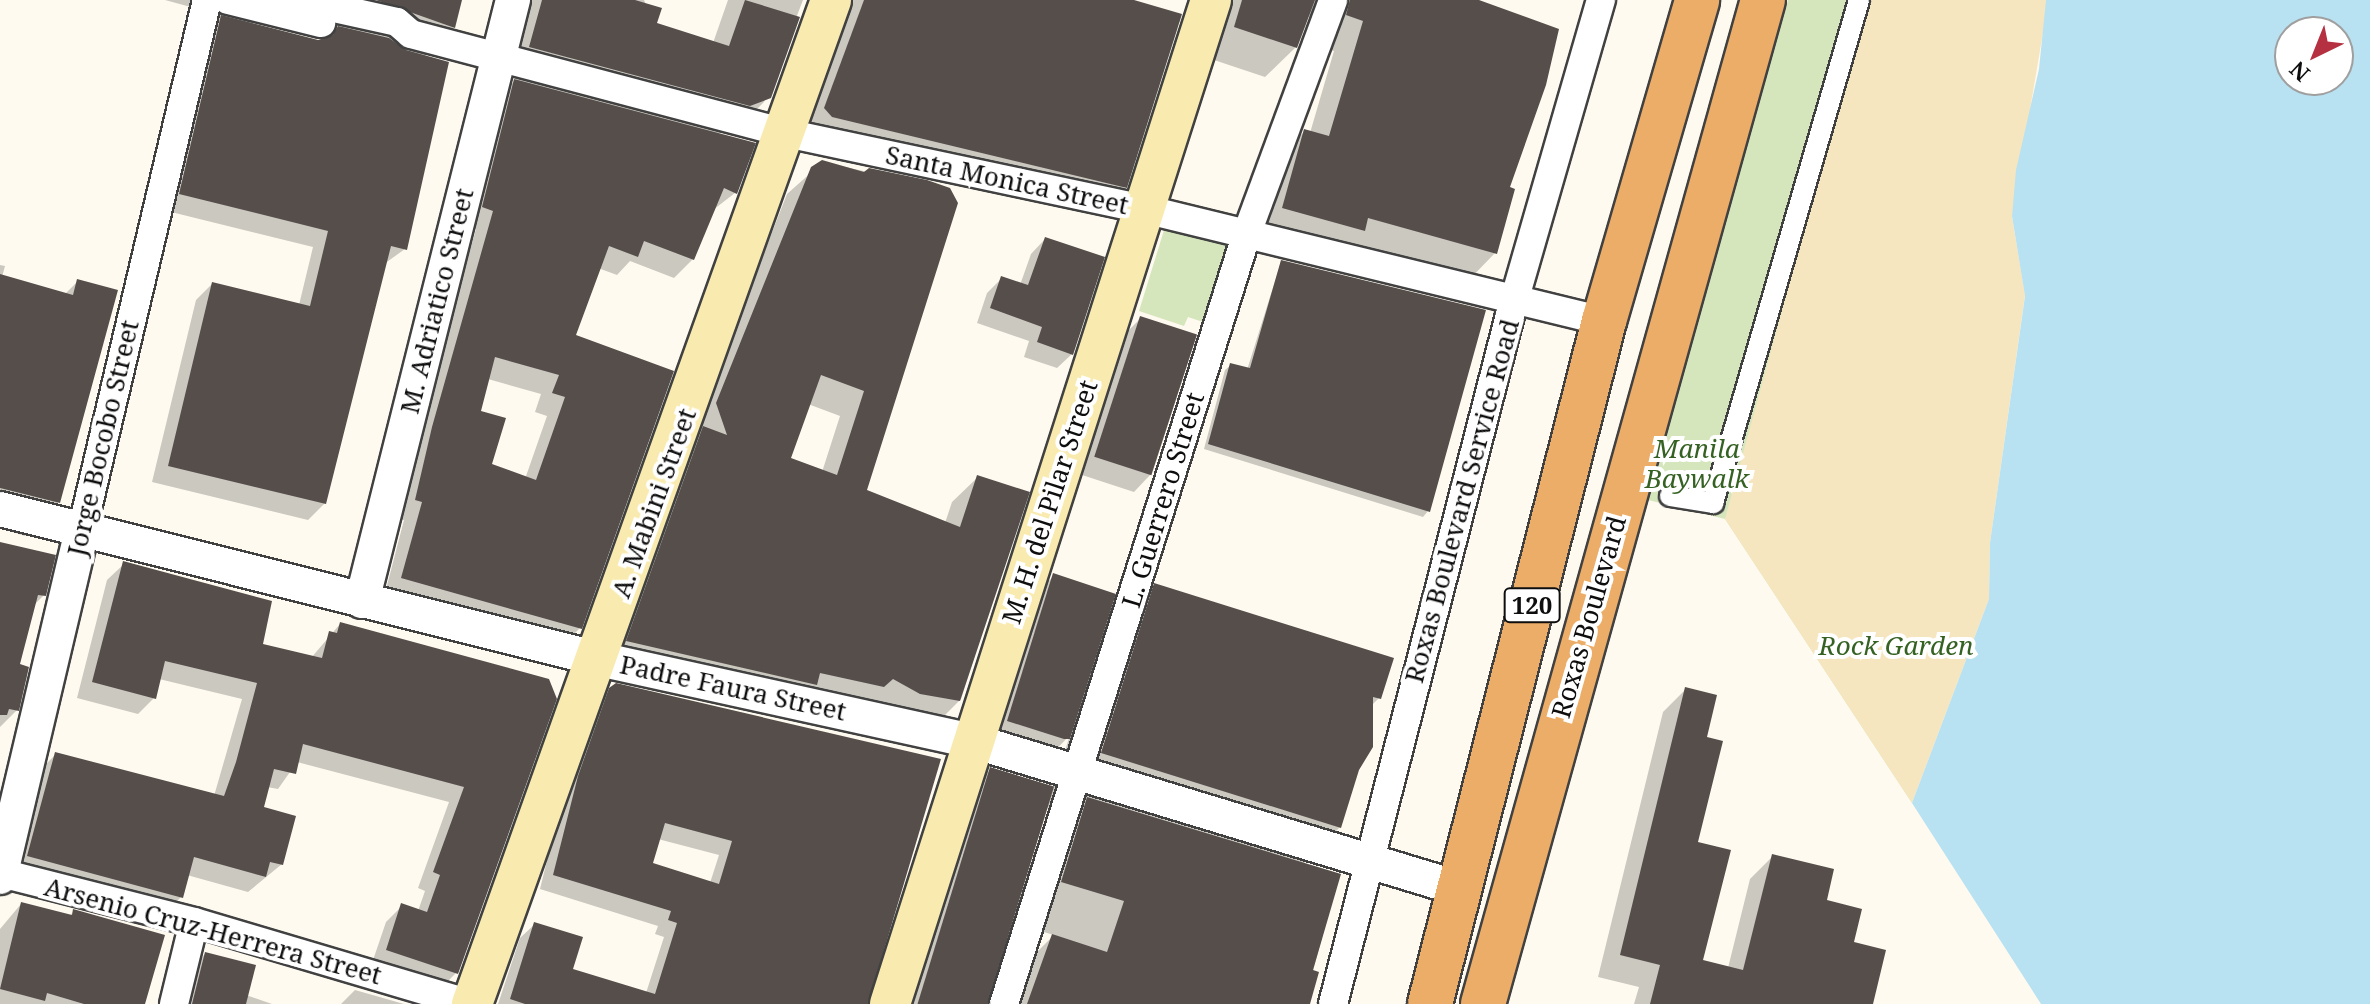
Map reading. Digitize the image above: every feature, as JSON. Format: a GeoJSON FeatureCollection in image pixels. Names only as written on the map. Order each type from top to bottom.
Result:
{"type":"FeatureCollection","features":[{"type":"Feature","properties":{"kind":"highway","name":"Roxas Boulevard"},"geometry":{"type":"LineString","coordinates":[[1430,1004],[1604,321],[1697,0]]}},
{"type":"Feature","properties":{"kind":"highway","name":"Roxas Boulevard"},"geometry":{"type":"LineString","coordinates":[[1483,1004],[1763,0]]}},
{"type":"Feature","properties":{"kind":"main road","name":"A. Mabini Street"},"geometry":{"type":"LineString","coordinates":[[472,1004],[599,659],[831,0]]}},
{"type":"Feature","properties":{"kind":"main road","name":"M. H. del Pilar Street"},"geometry":{"type":"LineString","coordinates":[[890,1004],[1211,0]]}},
{"type":"Feature","properties":{"kind":"street","name":"Jorge Bocobo Street"},"geometry":{"type":"LineString","coordinates":[[0,875],[207,0]]}},
{"type":"Feature","properties":{"kind":"street","name":"Santa Monica Street"},"geometry":{"type":"LineString","coordinates":[[228,0],[393,39],[411,34]]}},
{"type":"Feature","properties":{"kind":"street","name":"Santa Monica Street"},"geometry":{"type":"LineString","coordinates":[[298,0],[397,22],[411,34],[786,133],[1144,209],[1604,321]]}},
{"type":"Feature","properties":{"kind":"street","name":"M. Adriatico Street"},"geometry":{"type":"LineString","coordinates":[[362,601],[513,0]]}},
{"type":"Feature","properties":{"kind":"street","name":"L. Guerrero Street"},"geometry":{"type":"LineString","coordinates":[[1004,1004],[1247,233],[1333,0]]}},
{"type":"Feature","properties":{"kind":"street","name":"Roxas Boulevard Service Road"},"geometry":{"type":"LineString","coordinates":[[1333,1004],[1367,862],[1515,300],[1601,0]]}},
{"type":"Feature","properties":{"kind":"street"},"geometry":{"type":"LineString","coordinates":[[1670,496],[1713,503],[1859,0]]}},
{"type":"Feature","properties":{"kind":"street","name":"Padre Faura Street"},"geometry":{"type":"LineString","coordinates":[[0,509],[599,659],[973,741],[1461,889]]}},
{"type":"Feature","properties":{"kind":"street","name":"Arsenio Cruz-Herrera Street"},"geometry":{"type":"LineString","coordinates":[[0,875],[194,922],[472,1004]]}},
{"type":"Feature","properties":{"kind":"street"},"geometry":{"type":"LineString","coordinates":[[174,1004],[194,922]]}},
{"type":"Feature","properties":{"kind":"green space"},"geometry":{"type":"Polygon","coordinates":[[[1788,0],[1867,0],[1912,803],[1725,519],[1644,499],[1788,0]]]}},
{"type":"Feature","properties":{"kind":"green space"},"geometry":{"type":"Polygon","coordinates":[[[1165,227],[1231,246],[1206,323],[1188,317],[1184,326],[1139,311],[1165,227]]]}},
{"type":"Feature","properties":{"kind":"sand"},"geometry":{"type":"Polygon","coordinates":[[[1867,0],[2046,0],[2047,9],[2012,216],[2025,295],[1990,543],[1989,599],[1912,803],[1725,519],[1867,0]]]}},
{"type":"Feature","properties":{"kind":"water"},"geometry":{"type":"Polygon","coordinates":[[[2046,0],[2370,0],[2370,1004],[2041,1004],[1912,803],[1989,599],[1990,543],[2025,296],[2012,216],[2016,170],[2039,69],[2046,0]]]}},
{"type":"Feature","properties":{"kind":"building"},"geometry":{"type":"Polygon","coordinates":[[[376,0],[462,0],[455,28],[376,0]]]}},
{"type":"Feature","properties":{"kind":"building"},"geometry":{"type":"Polygon","coordinates":[[[542,0],[635,0],[662,8],[657,23],[729,46],[745,0],[800,17],[771,98],[750,106],[529,47],[542,0]]]}},
{"type":"Feature","properties":{"kind":"building"},"geometry":{"type":"Polygon","coordinates":[[[864,0],[1134,0],[1182,14],[1127,188],[832,117],[824,108],[864,0]]]}},
{"type":"Feature","properties":{"kind":"building"},"geometry":{"type":"Polygon","coordinates":[[[1242,0],[1315,0],[1297,48],[1234,27],[1242,0]]]}},
{"type":"Feature","properties":{"kind":"building"},"geometry":{"type":"Polygon","coordinates":[[[1350,0],[1479,0],[1559,29],[1546,85],[1510,187],[1515,189],[1497,254],[1368,218],[1365,231],[1282,208],[1304,129],[1329,136],[1363,21],[1346,15],[1350,0]]]}},
{"type":"Feature","properties":{"kind":"building"},"geometry":{"type":"Polygon","coordinates":[[[221,15],[318,40],[333,35],[338,26],[389,38],[406,50],[449,62],[407,250],[391,246],[326,504],[168,466],[212,282],[310,306],[328,231],[179,194],[221,15]]]}},
{"type":"Feature","properties":{"kind":"building"},"geometry":{"type":"Polygon","coordinates":[[[514,79],[756,143],[737,194],[724,188],[694,260],[644,241],[638,257],[609,246],[576,335],[674,371],[582,629],[401,578],[422,502],[415,500],[432,427],[493,211],[482,207],[514,79]],[[495,357],[481,411],[506,418],[492,464],[536,480],[565,397],[552,393],[559,375],[495,357]]]}},
{"type":"Feature","properties":{"kind":"building"},"geometry":{"type":"Polygon","coordinates":[[[822,160],[864,172],[869,168],[927,180],[950,188],[958,203],[867,490],[960,527],[977,475],[1030,492],[960,701],[920,694],[893,679],[884,687],[820,673],[817,685],[626,641],[703,426],[727,435],[716,403],[811,167],[822,160]],[[821,375],[791,458],[837,475],[864,391],[821,375]]]}},
{"type":"Feature","properties":{"kind":"building"},"geometry":{"type":"Polygon","coordinates":[[[1045,237],[1105,257],[1073,355],[1037,342],[1042,327],[990,308],[1001,276],[1028,285],[1045,237]]]}},
{"type":"Feature","properties":{"kind":"building"},"geometry":{"type":"Polygon","coordinates":[[[1281,260],[1486,310],[1430,512],[1208,444],[1230,363],[1250,368],[1281,260]]]}},
{"type":"Feature","properties":{"kind":"building"},"geometry":{"type":"Polygon","coordinates":[[[0,274],[73,295],[77,279],[118,290],[60,503],[0,488],[0,274]]]}},
{"type":"Feature","properties":{"kind":"building"},"geometry":{"type":"Polygon","coordinates":[[[1140,316],[1197,335],[1151,475],[1094,457],[1140,316]]]}},
{"type":"Feature","properties":{"kind":"building"},"geometry":{"type":"Polygon","coordinates":[[[0,542],[56,555],[46,596],[38,595],[20,664],[29,667],[19,711],[9,709],[7,715],[0,715],[0,542]]]}},
{"type":"Feature","properties":{"kind":"building"},"geometry":{"type":"Polygon","coordinates":[[[123,561],[272,601],[263,644],[322,658],[329,631],[337,633],[340,622],[549,679],[557,699],[458,974],[386,950],[401,903],[427,912],[440,875],[433,872],[464,787],[303,744],[296,774],[274,769],[264,807],[296,816],[283,865],[270,862],[266,877],[194,857],[183,898],[27,856],[55,752],[224,796],[236,762],[257,683],[165,661],[156,699],[92,682],[123,561]]]}},
{"type":"Feature","properties":{"kind":"building"},"geometry":{"type":"Polygon","coordinates":[[[1053,573],[1116,594],[1070,739],[1007,721],[1053,573]]]}},
{"type":"Feature","properties":{"kind":"building"},"geometry":{"type":"Polygon","coordinates":[[[1154,583],[1394,658],[1381,699],[1373,697],[1373,747],[1359,770],[1341,828],[1101,753],[1154,583]]]}},
{"type":"Feature","properties":{"kind":"building"},"geometry":{"type":"Polygon","coordinates":[[[616,683],[941,759],[868,1004],[525,1004],[510,999],[534,922],[583,937],[573,969],[655,994],[677,923],[668,920],[671,911],[553,875],[578,776],[609,688],[616,683]],[[665,823],[653,863],[719,884],[732,841],[665,823]]]}},
{"type":"Feature","properties":{"kind":"building"},"geometry":{"type":"Polygon","coordinates":[[[1685,687],[1717,695],[1707,737],[1723,741],[1698,842],[1731,850],[1703,960],[1743,970],[1772,854],[1834,869],[1827,900],[1862,909],[1854,942],[1886,950],[1873,1004],[1650,1004],[1660,965],[1620,955],[1685,687]]]}},
{"type":"Feature","properties":{"kind":"building"},"geometry":{"type":"Polygon","coordinates":[[[990,767],[1054,787],[988,1004],[918,1004],[990,767]]]}},
{"type":"Feature","properties":{"kind":"building"},"geometry":{"type":"Polygon","coordinates":[[[1087,797],[1341,874],[1313,970],[1319,972],[1310,1004],[1027,1004],[1052,934],[1107,952],[1124,901],[1061,882],[1087,797]]]}},
{"type":"Feature","properties":{"kind":"building"},"geometry":{"type":"Polygon","coordinates":[[[21,902],[72,915],[73,909],[165,935],[145,1004],[84,1004],[47,993],[45,1001],[0,989],[21,902]]]}},
{"type":"Feature","properties":{"kind":"building"},"geometry":{"type":"Polygon","coordinates":[[[205,952],[256,965],[246,1004],[192,1004],[205,952]]]}},
{"type":"Feature","properties":{"kind":"park label","name":"Manila Baywalk"},"geometry":{"type":"Point","coordinates":[1697,464]}},
{"type":"Feature","properties":{"kind":"park label","name":"Rock Garden"},"geometry":{"type":"Point","coordinates":[1896,646]}}]}
